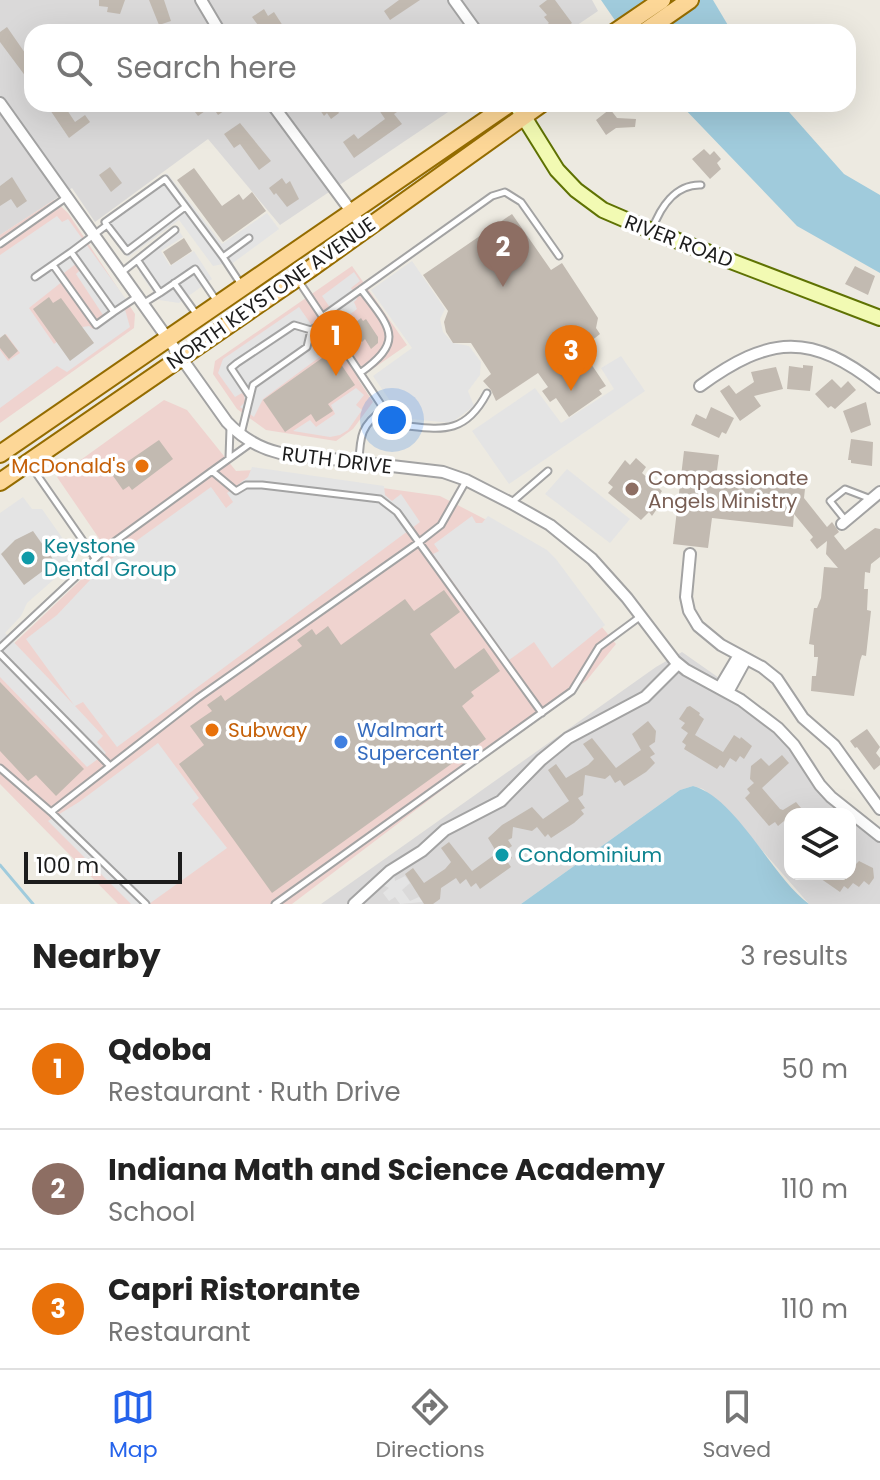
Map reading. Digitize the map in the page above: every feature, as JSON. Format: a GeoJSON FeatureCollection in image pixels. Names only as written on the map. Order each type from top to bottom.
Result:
{"type":"FeatureCollection","features":[{"type":"Feature","properties":{"kind":"main road"},"geometry":{"type":"LineString","coordinates":[[627,24],[662,0]]}},
{"type":"Feature","properties":{"kind":"main road"},"geometry":{"type":"LineString","coordinates":[[656,24],[690,0]]}},
{"type":"Feature","properties":{"kind":"main road","name":"NORTH KEYSTONE AVENUE"},"geometry":{"type":"LineString","coordinates":[[0,454],[351,212],[512,112]]}},
{"type":"Feature","properties":{"kind":"main road","name":"NORTH KEYSTONE AVENUE"},"geometry":{"type":"LineString","coordinates":[[0,482],[365,230],[513,112]]}},
{"type":"Feature","properties":{"kind":"street"},"geometry":{"type":"LineString","coordinates":[[201,0],[215,24]]}},
{"type":"Feature","properties":{"kind":"street"},"geometry":{"type":"LineString","coordinates":[[454,0],[471,24]]}},
{"type":"Feature","properties":{"kind":"street","name":"RUTH DRIVE"},"geometry":{"type":"LineString","coordinates":[[0,103],[230,425],[241,435],[251,443],[280,453],[440,472],[466,480],[511,503],[550,525],[588,555],[678,664]]}},
{"type":"Feature","properties":{"kind":"street"},"geometry":{"type":"LineString","coordinates":[[278,112],[365,230]]}},
{"type":"Feature","properties":{"kind":"street","name":"RIVER ROAD"},"geometry":{"type":"LineString","coordinates":[[519,112],[551,162],[576,190],[603,210],[880,318]]}},
{"type":"Feature","properties":{"kind":"street"},"geometry":{"type":"LineString","coordinates":[[700,386],[748,356],[772,348],[793,346],[820,350],[846,361],[880,387]]}},
{"type":"Feature","properties":{"kind":"street"},"geometry":{"type":"LineString","coordinates":[[844,522],[877,499]]}},
{"type":"Feature","properties":{"kind":"street"},"geometry":{"type":"LineString","coordinates":[[690,554],[685,588],[689,611],[711,638],[777,679],[803,718],[834,745],[880,809]]}},
{"type":"Feature","properties":{"kind":"street"},"geometry":{"type":"LineString","coordinates":[[724,690],[743,657]]}},
{"type":"Feature","properties":{"kind":"street"},"geometry":{"type":"LineString","coordinates":[[354,904],[390,871],[422,851],[445,830],[501,801],[534,766],[568,738],[645,697],[678,664],[724,690],[778,728],[831,797],[880,836]]}},
{"type":"Feature","properties":{"kind":"lane"},"geometry":{"type":"LineString","coordinates":[[185,207],[127,251],[105,222],[165,179],[243,286]]}},
{"type":"Feature","properties":{"kind":"lane"},"geometry":{"type":"LineString","coordinates":[[652,231],[663,207],[682,187],[701,185]]}},
{"type":"Feature","properties":{"kind":"lane"},"geometry":{"type":"LineString","coordinates":[[241,435],[253,385],[307,347],[311,330],[361,289],[492,196],[505,192],[521,202],[559,256]]}},
{"type":"Feature","properties":{"kind":"lane"},"geometry":{"type":"LineString","coordinates":[[0,244],[67,197]]}},
{"type":"Feature","properties":{"kind":"lane"},"geometry":{"type":"LineString","coordinates":[[35,277],[107,225]]}},
{"type":"Feature","properties":{"kind":"lane"},"geometry":{"type":"LineString","coordinates":[[122,272],[175,230]]}},
{"type":"Feature","properties":{"kind":"lane"},"geometry":{"type":"LineString","coordinates":[[223,257],[249,238]]}},
{"type":"Feature","properties":{"kind":"lane"},"geometry":{"type":"LineString","coordinates":[[71,252],[114,312]]}},
{"type":"Feature","properties":{"kind":"lane"},"geometry":{"type":"LineString","coordinates":[[138,261],[160,293]]}},
{"type":"Feature","properties":{"kind":"lane"},"geometry":{"type":"LineString","coordinates":[[53,265],[96,325],[114,312],[160,293],[195,269],[218,303]]}},
{"type":"Feature","properties":{"kind":"lane"},"geometry":{"type":"LineString","coordinates":[[296,278],[398,425],[446,430],[456,426],[480,406],[487,393]]}},
{"type":"Feature","properties":{"kind":"lane"},"geometry":{"type":"LineString","coordinates":[[174,283],[198,317]]}},
{"type":"Feature","properties":{"kind":"lane"},"geometry":{"type":"LineString","coordinates":[[360,373],[382,357],[390,341],[388,326],[361,289]]}},
{"type":"Feature","properties":{"kind":"lane"},"geometry":{"type":"LineString","coordinates":[[249,395],[231,368],[294,325],[311,330]]}},
{"type":"Feature","properties":{"kind":"lane"},"geometry":{"type":"LineString","coordinates":[[359,463],[361,433],[384,409]]}},
{"type":"Feature","properties":{"kind":"lane"},"geometry":{"type":"LineString","coordinates":[[229,459],[230,425]]}},
{"type":"Feature","properties":{"kind":"lane"},"geometry":{"type":"LineString","coordinates":[[0,648],[131,527],[251,443]]}},
{"type":"Feature","properties":{"kind":"lane"},"geometry":{"type":"LineString","coordinates":[[29,462],[95,558]]}},
{"type":"Feature","properties":{"kind":"lane"},"geometry":{"type":"LineString","coordinates":[[212,471],[236,491],[246,485],[262,485],[380,499],[397,512],[542,713]]}},
{"type":"Feature","properties":{"kind":"lane"},"geometry":{"type":"LineString","coordinates":[[511,503],[548,471]]}},
{"type":"Feature","properties":{"kind":"lane"},"geometry":{"type":"LineString","coordinates":[[51,812],[202,695],[441,525],[466,480]]}},
{"type":"Feature","properties":{"kind":"lane"},"geometry":{"type":"LineString","coordinates":[[844,522],[830,501],[845,489],[877,499]]}},
{"type":"Feature","properties":{"kind":"lane"},"geometry":{"type":"LineString","coordinates":[[275,904],[572,691],[599,647],[641,616]]}},
{"type":"Feature","properties":{"kind":"lane"},"geometry":{"type":"LineString","coordinates":[[0,654],[110,766]]}},
{"type":"Feature","properties":{"kind":"lane"},"geometry":{"type":"LineString","coordinates":[[0,768],[51,812],[146,904]]}},
{"type":"Feature","properties":{"kind":"shaded area"},"geometry":{"type":"Polygon","coordinates":[[[0,0],[592,0],[598,11],[579,24],[24,24],[24,112],[448,112],[280,225],[208,139],[95,222],[72,188],[0,235],[0,0]]]}},
{"type":"Feature","properties":{"kind":"shaded area"},"geometry":{"type":"Polygon","coordinates":[[[167,173],[222,244],[267,213],[279,229],[226,268],[223,264],[213,266],[179,220],[128,257],[102,221],[167,173]]]}},
{"type":"Feature","properties":{"kind":"shaded area"},"geometry":{"type":"Polygon","coordinates":[[[54,200],[68,213],[135,314],[134,328],[0,423],[0,235],[54,200]]]}},
{"type":"Feature","properties":{"kind":"shaded area"},"geometry":{"type":"Polygon","coordinates":[[[57,216],[62,222],[68,219],[128,302],[124,306],[130,327],[67,372],[57,366],[0,408],[0,350],[8,361],[20,353],[6,334],[0,338],[0,255],[57,216]],[[77,263],[60,276],[63,281],[29,308],[54,344],[75,328],[89,326],[93,329],[104,320],[76,274],[81,269],[77,263]]]}},
{"type":"Feature","properties":{"kind":"shaded area"},"geometry":{"type":"Polygon","coordinates":[[[176,226],[183,237],[161,251],[170,266],[194,251],[212,279],[179,303],[159,300],[139,272],[143,256],[154,241],[176,226]]]}},
{"type":"Feature","properties":{"kind":"shaded area"},"geometry":{"type":"Polygon","coordinates":[[[412,261],[445,309],[440,319],[443,332],[453,343],[469,346],[481,362],[480,375],[468,391],[474,406],[451,423],[402,418],[373,376],[412,348],[371,290],[412,261]]]}},
{"type":"Feature","properties":{"kind":"shaded area"},"geometry":{"type":"Polygon","coordinates":[[[352,266],[407,345],[358,379],[373,402],[353,429],[336,441],[266,430],[237,409],[213,374],[215,361],[352,266]]]}},
{"type":"Feature","properties":{"kind":"shaded area"},"geometry":{"type":"Polygon","coordinates":[[[354,272],[360,281],[351,288],[357,299],[354,302],[357,309],[340,322],[322,296],[354,272]]]}},
{"type":"Feature","properties":{"kind":"shaded area"},"geometry":{"type":"Polygon","coordinates":[[[299,307],[329,350],[263,399],[254,417],[240,407],[245,402],[244,395],[235,397],[218,373],[223,359],[299,307]]]}},
{"type":"Feature","properties":{"kind":"shaded area"},"geometry":{"type":"Polygon","coordinates":[[[621,356],[645,391],[509,484],[472,431],[535,388],[561,423],[614,389],[601,368],[621,356]]]}},
{"type":"Feature","properties":{"kind":"shaded area"},"geometry":{"type":"Polygon","coordinates":[[[356,388],[364,395],[356,405],[362,410],[348,430],[330,437],[293,431],[310,420],[316,427],[335,414],[331,405],[356,388]]]}},
{"type":"Feature","properties":{"kind":"shaded area"},"geometry":{"type":"Polygon","coordinates":[[[164,400],[187,410],[236,471],[254,470],[440,496],[502,528],[587,609],[616,644],[587,680],[292,904],[118,904],[0,784],[0,643],[8,649],[109,553],[57,477],[164,400]]]}},
{"type":"Feature","properties":{"kind":"shaded area"},"geometry":{"type":"Polygon","coordinates":[[[252,467],[384,486],[385,495],[392,501],[401,494],[420,522],[117,747],[83,702],[75,706],[103,736],[97,742],[106,753],[87,767],[0,677],[0,513],[23,497],[32,509],[42,509],[77,559],[27,603],[21,616],[5,633],[74,705],[26,639],[57,615],[107,562],[211,487],[226,508],[233,502],[227,493],[248,477],[252,467]]]}},
{"type":"Feature","properties":{"kind":"shaded area"},"geometry":{"type":"Polygon","coordinates":[[[567,469],[630,519],[610,543],[545,494],[567,469]]]}},
{"type":"Feature","properties":{"kind":"shaded area"},"geometry":{"type":"Polygon","coordinates":[[[472,516],[476,523],[482,523],[488,516],[547,550],[605,625],[552,668],[534,642],[509,660],[433,554],[439,551],[434,544],[472,516]]]}},
{"type":"Feature","properties":{"kind":"shaded area"},"geometry":{"type":"Polygon","coordinates":[[[682,652],[766,711],[794,736],[831,792],[852,808],[784,808],[784,875],[726,809],[703,789],[693,786],[680,790],[521,904],[321,904],[656,667],[682,652]]]}},
{"type":"Feature","properties":{"kind":"shaded area"},"geometry":{"type":"Polygon","coordinates":[[[158,743],[199,798],[192,804],[227,848],[149,904],[131,904],[48,821],[79,802],[158,743]]]}},
{"type":"Feature","properties":{"kind":"shaded area"},"geometry":{"type":"Polygon","coordinates":[[[856,811],[880,829],[880,904],[809,904],[788,880],[856,880],[856,811]]]}},
{"type":"Feature","properties":{"kind":"shaded area"},"geometry":{"type":"Polygon","coordinates":[[[394,875],[395,881],[405,876],[410,883],[402,890],[410,901],[419,897],[423,902],[400,904],[395,897],[389,901],[383,893],[389,888],[383,885],[394,875]]]}},
{"type":"Feature","properties":{"kind":"water"},"geometry":{"type":"Polygon","coordinates":[[[601,0],[713,0],[727,24],[618,24],[601,0]]]}},
{"type":"Feature","properties":{"kind":"water"},"geometry":{"type":"Polygon","coordinates":[[[688,112],[789,112],[844,174],[880,195],[880,273],[797,226],[688,112]]]}},
{"type":"Feature","properties":{"kind":"water"},"geometry":{"type":"Polygon","coordinates":[[[693,786],[709,793],[724,806],[784,880],[809,904],[521,904],[680,790],[693,786]]]}},
{"type":"Feature","properties":{"kind":"building"},"geometry":{"type":"Polygon","coordinates":[[[99,0],[125,0],[120,14],[107,12],[108,7],[99,6],[99,0]]]}},
{"type":"Feature","properties":{"kind":"building"},"geometry":{"type":"Polygon","coordinates":[[[149,0],[164,0],[171,21],[159,24],[149,0]]]}},
{"type":"Feature","properties":{"kind":"building"},"geometry":{"type":"Polygon","coordinates":[[[399,0],[420,0],[390,20],[384,11],[399,0]]]}},
{"type":"Feature","properties":{"kind":"building"},"geometry":{"type":"Polygon","coordinates":[[[547,0],[555,0],[572,23],[548,24],[544,17],[547,15],[539,6],[547,0]]]}},
{"type":"Feature","properties":{"kind":"building"},"geometry":{"type":"Polygon","coordinates":[[[264,9],[268,16],[274,12],[282,24],[257,24],[252,17],[264,9]]]}},
{"type":"Feature","properties":{"kind":"building"},"geometry":{"type":"Polygon","coordinates":[[[7,27],[24,51],[24,74],[0,42],[0,32],[7,27]]]}},
{"type":"Feature","properties":{"kind":"building"},"geometry":{"type":"Polygon","coordinates":[[[51,112],[68,112],[75,122],[85,115],[90,122],[69,138],[51,112]]]}},
{"type":"Feature","properties":{"kind":"building"},"geometry":{"type":"Polygon","coordinates":[[[321,112],[339,113],[331,119],[327,113],[324,116],[321,112]]]}},
{"type":"Feature","properties":{"kind":"building"},"geometry":{"type":"Polygon","coordinates":[[[380,112],[397,112],[394,114],[402,124],[354,158],[343,142],[354,134],[358,139],[385,119],[380,112]]]}},
{"type":"Feature","properties":{"kind":"building"},"geometry":{"type":"Polygon","coordinates":[[[606,112],[612,112],[617,118],[636,119],[635,127],[616,128],[606,135],[596,120],[606,112]]]}},
{"type":"Feature","properties":{"kind":"building"},"geometry":{"type":"Polygon","coordinates":[[[240,123],[271,161],[259,170],[240,144],[234,148],[224,134],[240,123]]]}},
{"type":"Feature","properties":{"kind":"building"},"geometry":{"type":"Polygon","coordinates":[[[704,149],[710,155],[714,151],[721,159],[717,163],[721,169],[710,179],[692,159],[704,149]]]}},
{"type":"Feature","properties":{"kind":"building"},"geometry":{"type":"Polygon","coordinates":[[[110,167],[122,183],[111,192],[99,175],[110,167]]]}},
{"type":"Feature","properties":{"kind":"building"},"geometry":{"type":"Polygon","coordinates":[[[194,168],[222,206],[239,194],[243,200],[252,192],[266,211],[223,242],[177,180],[194,168]]]}},
{"type":"Feature","properties":{"kind":"building"},"geometry":{"type":"Polygon","coordinates":[[[12,177],[27,201],[17,208],[11,199],[0,206],[0,186],[12,177]]]}},
{"type":"Feature","properties":{"kind":"building"},"geometry":{"type":"Polygon","coordinates":[[[282,178],[286,184],[290,181],[299,199],[287,207],[269,188],[282,178]]]}},
{"type":"Feature","properties":{"kind":"building"},"geometry":{"type":"Polygon","coordinates":[[[512,214],[551,270],[562,263],[598,318],[596,328],[600,334],[581,349],[606,386],[599,390],[602,394],[569,417],[556,398],[550,402],[542,391],[548,387],[538,373],[496,401],[483,381],[491,374],[471,343],[453,343],[444,322],[448,311],[423,275],[512,214]]]}},
{"type":"Feature","properties":{"kind":"building"},"geometry":{"type":"Polygon","coordinates":[[[184,238],[192,251],[171,265],[163,252],[184,238]]]}},
{"type":"Feature","properties":{"kind":"building"},"geometry":{"type":"Polygon","coordinates":[[[855,266],[875,276],[868,295],[845,284],[855,266]]]}},
{"type":"Feature","properties":{"kind":"building"},"geometry":{"type":"Polygon","coordinates":[[[49,297],[53,303],[61,298],[94,343],[70,361],[33,309],[49,297]]]}},
{"type":"Feature","properties":{"kind":"building"},"geometry":{"type":"Polygon","coordinates":[[[361,318],[363,321],[366,319],[378,337],[378,343],[371,349],[351,326],[361,318]]]}},
{"type":"Feature","properties":{"kind":"building"},"geometry":{"type":"Polygon","coordinates":[[[5,334],[18,351],[9,359],[0,348],[0,338],[5,334]]]}},
{"type":"Feature","properties":{"kind":"building"},"geometry":{"type":"Polygon","coordinates":[[[332,351],[355,385],[328,404],[333,411],[316,422],[311,414],[285,432],[263,400],[332,351]]]}},
{"type":"Feature","properties":{"kind":"building"},"geometry":{"type":"Polygon","coordinates":[[[803,365],[813,366],[810,391],[787,389],[789,366],[803,368],[803,365]]]}},
{"type":"Feature","properties":{"kind":"building"},"geometry":{"type":"Polygon","coordinates":[[[776,367],[783,389],[754,396],[761,406],[740,421],[720,391],[729,385],[736,394],[754,382],[751,372],[776,367]]]}},
{"type":"Feature","properties":{"kind":"building"},"geometry":{"type":"Polygon","coordinates":[[[832,379],[841,388],[848,381],[856,390],[835,409],[831,406],[828,408],[815,394],[832,379]]]}},
{"type":"Feature","properties":{"kind":"building"},"geometry":{"type":"Polygon","coordinates":[[[866,402],[871,425],[851,433],[843,411],[866,402]]]}},
{"type":"Feature","properties":{"kind":"building"},"geometry":{"type":"Polygon","coordinates":[[[711,407],[734,418],[726,434],[722,432],[719,438],[691,425],[696,414],[706,419],[711,407]]]}},
{"type":"Feature","properties":{"kind":"building"},"geometry":{"type":"Polygon","coordinates":[[[851,439],[873,442],[872,466],[848,460],[851,439]]]}},
{"type":"Feature","properties":{"kind":"building","name":"McDonald's"},"geometry":{"type":"Polygon","coordinates":[[[159,440],[173,459],[132,490],[129,486],[123,490],[111,473],[159,440]]]}},
{"type":"Feature","properties":{"kind":"building"},"geometry":{"type":"Polygon","coordinates":[[[684,451],[719,455],[716,478],[773,485],[773,480],[798,483],[798,488],[805,489],[804,498],[827,527],[832,522],[839,532],[834,536],[845,550],[875,528],[880,529],[880,557],[871,564],[870,573],[865,572],[867,610],[871,611],[866,656],[862,655],[860,661],[854,696],[811,691],[818,657],[814,657],[814,645],[809,644],[814,608],[817,608],[821,598],[824,567],[838,568],[826,554],[827,541],[817,549],[810,540],[813,537],[794,514],[793,527],[712,518],[708,548],[673,544],[684,451]]]}},
{"type":"Feature","properties":{"kind":"building"},"geometry":{"type":"Polygon","coordinates":[[[636,458],[646,467],[642,473],[662,491],[656,500],[661,503],[652,516],[649,512],[641,520],[608,493],[613,487],[608,483],[625,460],[630,465],[636,458]]]}},
{"type":"Feature","properties":{"kind":"building","name":"Keystone Dental Group"},"geometry":{"type":"Polygon","coordinates":[[[33,531],[55,562],[24,585],[1,554],[15,540],[33,531]]]}},
{"type":"Feature","properties":{"kind":"building","name":"Walmart Supercenter"},"geometry":{"type":"Polygon","coordinates":[[[444,590],[460,612],[430,634],[455,669],[484,648],[500,671],[471,692],[474,696],[462,706],[486,739],[272,893],[179,764],[204,745],[190,726],[212,711],[207,705],[221,695],[225,701],[302,646],[297,640],[312,629],[316,635],[328,626],[341,645],[405,599],[414,611],[444,590]]]}},
{"type":"Feature","properties":{"kind":"building"},"geometry":{"type":"Polygon","coordinates":[[[0,682],[84,769],[56,796],[36,775],[28,781],[0,751],[0,682]]]}},
{"type":"Feature","properties":{"kind":"building"},"geometry":{"type":"Polygon","coordinates":[[[690,706],[704,719],[695,735],[723,752],[734,735],[741,737],[752,746],[744,759],[740,756],[736,762],[730,758],[724,768],[720,765],[717,769],[684,749],[686,745],[682,742],[688,733],[681,728],[685,723],[679,719],[690,706]]]}},
{"type":"Feature","properties":{"kind":"building"},"geometry":{"type":"Polygon","coordinates":[[[648,721],[656,731],[655,742],[649,746],[655,754],[650,757],[655,763],[646,772],[624,786],[620,780],[615,783],[610,775],[605,779],[585,775],[583,795],[578,798],[585,808],[581,810],[584,814],[574,823],[551,838],[548,834],[545,837],[537,827],[532,831],[513,827],[512,838],[508,840],[512,846],[506,850],[512,858],[507,861],[511,867],[480,889],[476,883],[471,887],[466,879],[460,884],[456,878],[441,888],[440,899],[433,904],[424,904],[405,874],[413,868],[424,883],[445,869],[451,862],[441,848],[449,842],[472,871],[497,853],[488,838],[502,825],[532,807],[543,819],[569,801],[548,770],[556,764],[566,778],[588,765],[594,759],[583,744],[592,738],[616,768],[641,750],[632,734],[648,721]]]}},
{"type":"Feature","properties":{"kind":"building"},"geometry":{"type":"Polygon","coordinates":[[[867,729],[880,747],[876,753],[880,765],[874,770],[850,741],[867,729]]]}},
{"type":"Feature","properties":{"kind":"building"},"geometry":{"type":"Polygon","coordinates":[[[782,755],[789,763],[762,788],[780,809],[784,809],[784,821],[778,826],[775,822],[769,826],[745,798],[750,793],[747,789],[754,783],[750,779],[751,766],[761,758],[769,766],[782,755]]]}},
{"type":"Feature","properties":{"kind":"building"},"geometry":{"type":"Polygon","coordinates":[[[796,802],[801,808],[786,808],[796,802]]]}},
{"type":"Feature","properties":{"kind":"building"},"geometry":{"type":"Polygon","coordinates":[[[859,861],[873,868],[874,878],[869,885],[864,881],[859,887],[853,883],[848,889],[844,886],[840,892],[823,880],[856,880],[856,864],[859,861]]]}},
{"type":"Feature","properties":{"kind":"waterway"},"geometry":{"type":"LineString","coordinates":[[0,865],[33,904]]}},
{"type":"Feature","properties":{"kind":"place","name":"Indiana Math and Science Academy"},"geometry":{"type":"Point","coordinates":[503,287]}},
{"type":"Feature","properties":{"kind":"place","name":"Qdoba"},"geometry":{"type":"Point","coordinates":[336,376]}},
{"type":"Feature","properties":{"kind":"place","name":"Capri Ristorante"},"geometry":{"type":"Point","coordinates":[571,391]}},
{"type":"Feature","properties":{"kind":"place","name":"McDonald's"},"geometry":{"type":"Point","coordinates":[142,466]}},
{"type":"Feature","properties":{"kind":"place","name":"Compassionate Angels Ministry"},"geometry":{"type":"Point","coordinates":[632,489]}},
{"type":"Feature","properties":{"kind":"place","name":"Keystone Dental Group"},"geometry":{"type":"Point","coordinates":[28,558]}},
{"type":"Feature","properties":{"kind":"place","name":"Subway"},"geometry":{"type":"Point","coordinates":[212,730]}},
{"type":"Feature","properties":{"kind":"place","name":"Walmart Supercenter"},"geometry":{"type":"Point","coordinates":[341,742]}},
{"type":"Feature","properties":{"kind":"place","name":"Condominium"},"geometry":{"type":"Point","coordinates":[502,855]}}]}
